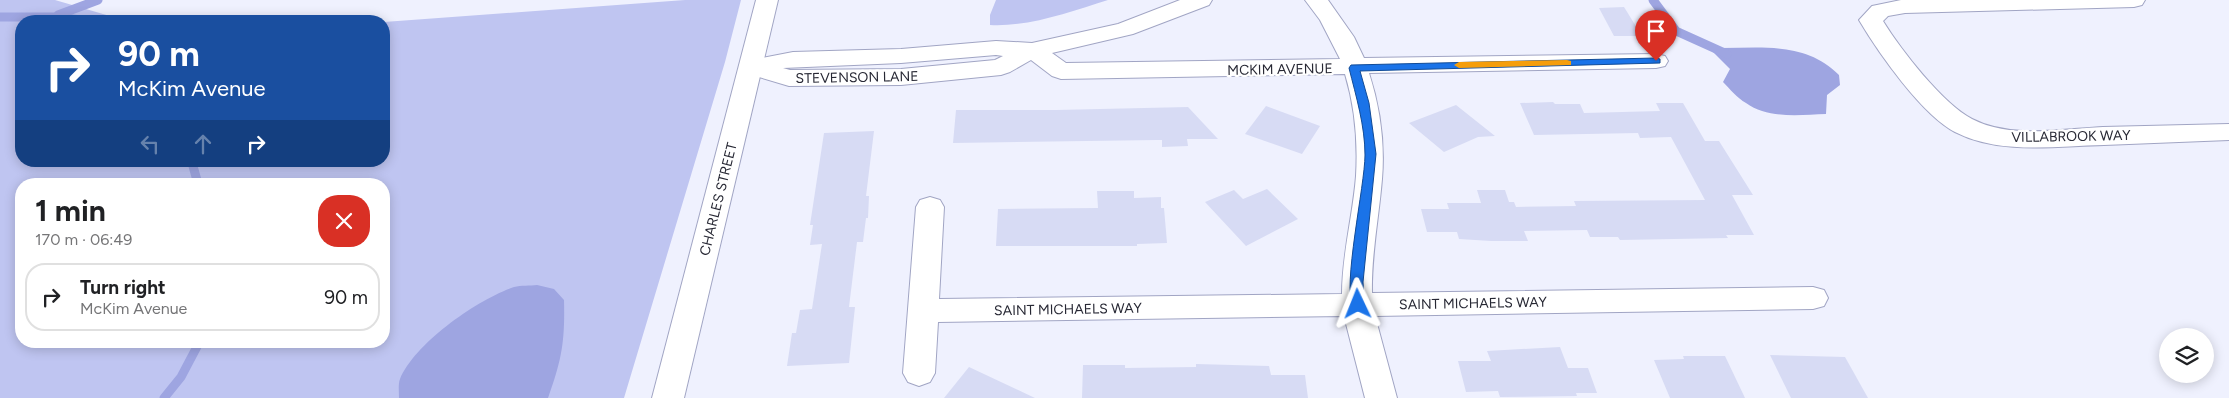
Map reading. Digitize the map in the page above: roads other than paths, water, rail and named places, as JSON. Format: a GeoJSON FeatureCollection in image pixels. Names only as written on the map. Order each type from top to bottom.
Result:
{"type":"FeatureCollection","features":[{"type":"Feature","properties":{"kind":"street","name":"CHARLES STREET"},"geometry":{"type":"LineString","coordinates":[[668,398],[767,0]]}},
{"type":"Feature","properties":{"kind":"street","name":"STEVENSON LANE"},"geometry":{"type":"LineString","coordinates":[[751,67],[789,78],[901,77],[1001,67],[1032,50],[1125,29],[1202,0]]}},
{"type":"Feature","properties":{"kind":"street"},"geometry":{"type":"LineString","coordinates":[[1316,0],[1338,26],[1354,68],[1365,112],[1370,154],[1357,282],[1358,304],[1372,369],[1381,398]]}},
{"type":"Feature","properties":{"kind":"street","name":"VILLABROOK WAY"},"geometry":{"type":"LineString","coordinates":[[2134,0],[1905,6],[1880,11],[1871,20],[1879,36],[1941,110],[1962,126],[1993,136],[2040,138],[2229,132]]}},
{"type":"Feature","properties":{"kind":"street","name":"MCKIM AVENUE"},"geometry":{"type":"LineString","coordinates":[[1032,50],[1060,71],[1354,68],[1656,61]]}},
{"type":"Feature","properties":{"kind":"street"},"geometry":{"type":"LineString","coordinates":[[918,373],[930,207]]}},
{"type":"Feature","properties":{"kind":"street","name":"SAINT MICHAELS WAY"},"geometry":{"type":"LineString","coordinates":[[923,311],[1813,298]]}},
{"type":"Feature","properties":{"kind":"waterway"},"geometry":{"type":"LineString","coordinates":[[58,15],[98,0]]}},
{"type":"Feature","properties":{"kind":"waterway"},"geometry":{"type":"LineString","coordinates":[[1653,0],[1676,31],[1727,54]]}},
{"type":"Feature","properties":{"kind":"waterway"},"geometry":{"type":"LineString","coordinates":[[0,17],[15,17]]}},
{"type":"Feature","properties":{"kind":"waterway"},"geometry":{"type":"LineString","coordinates":[[193,167],[196,178]]}},
{"type":"Feature","properties":{"kind":"waterway"},"geometry":{"type":"LineString","coordinates":[[164,398],[181,377],[196,348]]}}]}
